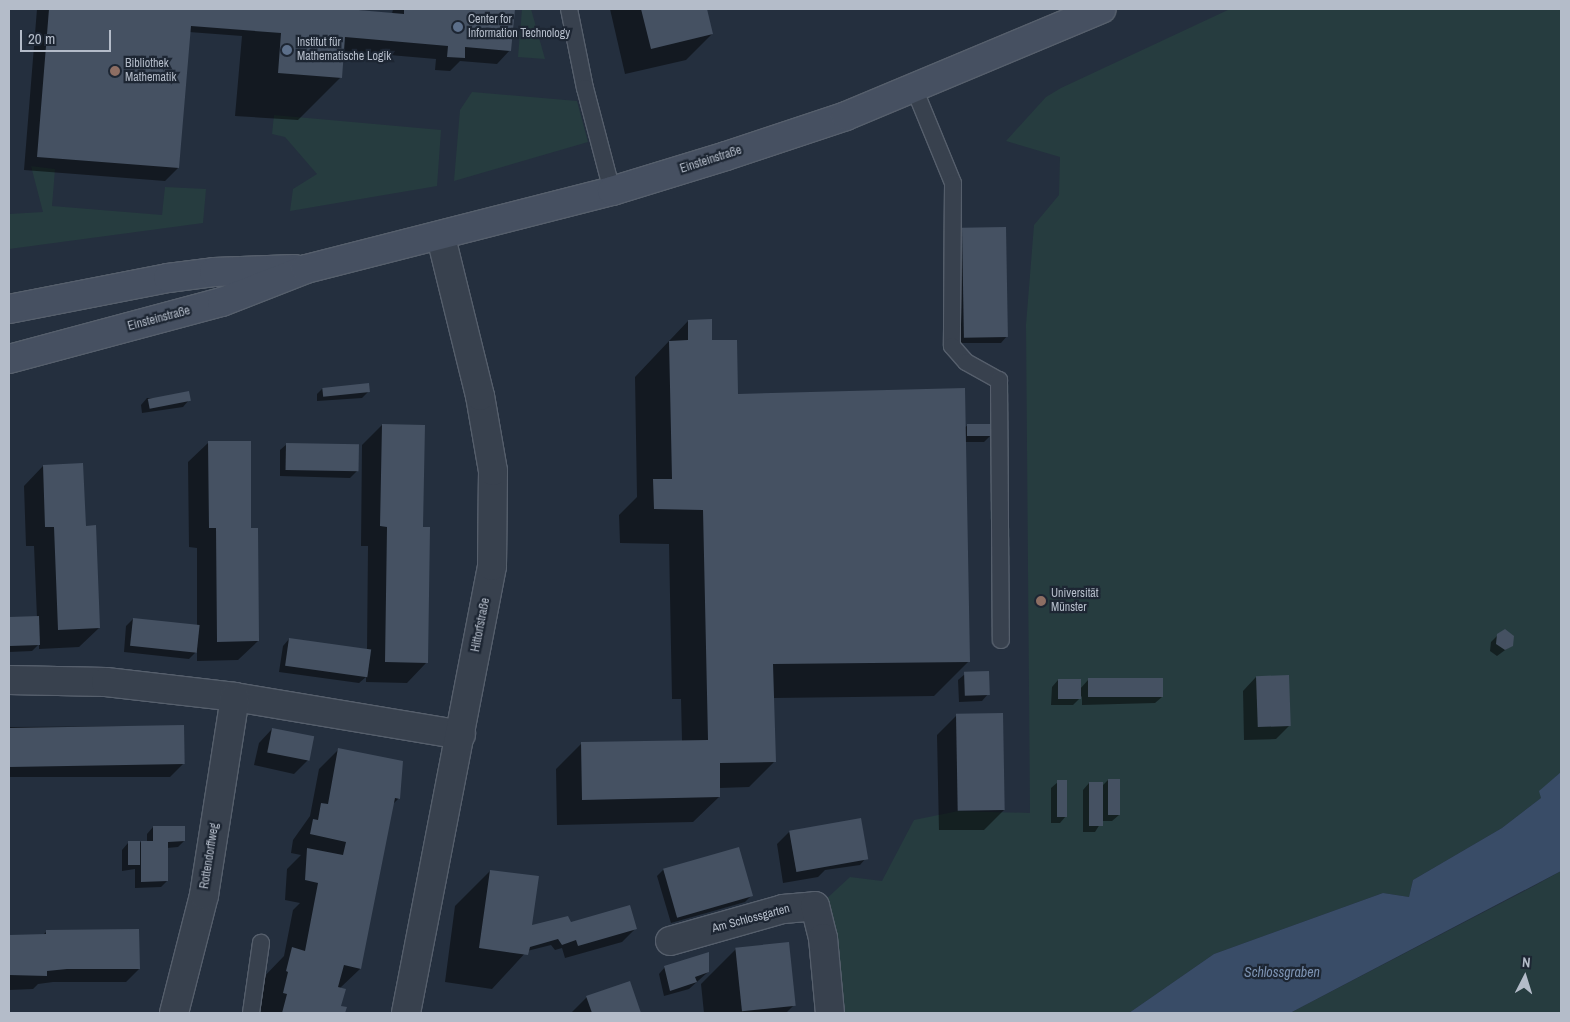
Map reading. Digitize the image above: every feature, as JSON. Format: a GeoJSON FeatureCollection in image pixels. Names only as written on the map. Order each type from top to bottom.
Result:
{"type":"FeatureCollection","features":[{"type":"Feature","properties":{"kind":"main road","name":"Einsteinstraße"},"geometry":{"type":"LineString","coordinates":[[9,359],[222,302],[306,269],[441,237],[612,191],[800,131],[914,88],[1102,9]]}},
{"type":"Feature","properties":{"kind":"main road","name":"Einsteinstraße"},"geometry":{"type":"LineString","coordinates":[[11,309],[168,278],[214,272],[306,269]]}},
{"type":"Feature","properties":{"kind":"street","name":"Hittorfstraße"},"geometry":{"type":"LineString","coordinates":[[406,1013],[492,566],[493,471],[480,396],[441,237]]}},
{"type":"Feature","properties":{"kind":"street"},"geometry":{"type":"LineString","coordinates":[[9,680],[106,682],[235,697],[461,735]]}},
{"type":"Feature","properties":{"kind":"street","name":"Rottendorffweg"},"geometry":{"type":"LineString","coordinates":[[174,1013],[204,895],[235,697]]}},
{"type":"Feature","properties":{"kind":"street","name":"Am Schlossgarten"},"geometry":{"type":"LineString","coordinates":[[670,941],[783,909],[815,906],[823,938],[830,1013]]}},
{"type":"Feature","properties":{"kind":"lane"},"geometry":{"type":"LineString","coordinates":[[569,9],[585,88],[612,191]]}},
{"type":"Feature","properties":{"kind":"lane"},"geometry":{"type":"LineString","coordinates":[[914,88],[953,183],[952,346],[966,362],[999,380],[1001,640]]}},
{"type":"Feature","properties":{"kind":"lane"},"geometry":{"type":"LineString","coordinates":[[251,1013],[261,943]]}},
{"type":"Feature","properties":{"kind":"green space"},"geometry":{"type":"Polygon","coordinates":[[[522,9],[531,9],[545,59],[518,57],[522,9]]]}},
{"type":"Feature","properties":{"kind":"green space"},"geometry":{"type":"Polygon","coordinates":[[[1230,9],[1561,9],[1561,772],[1540,791],[1541,798],[1502,828],[1413,880],[1409,897],[1383,893],[1214,954],[1129,1013],[835,1013],[824,901],[850,877],[882,881],[914,820],[958,811],[1030,813],[1026,325],[1034,225],[1059,195],[1060,157],[1006,141],[1046,97],[1061,88],[1230,9]]]}},
{"type":"Feature","properties":{"kind":"green space"},"geometry":{"type":"Polygon","coordinates":[[[472,92],[577,101],[588,142],[454,181],[460,110],[472,92]]]}},
{"type":"Feature","properties":{"kind":"green space"},"geometry":{"type":"Polygon","coordinates":[[[274,115],[441,130],[437,186],[290,211],[293,189],[317,174],[285,137],[272,134],[274,115]]]}},
{"type":"Feature","properties":{"kind":"green space"},"geometry":{"type":"Polygon","coordinates":[[[31,166],[55,169],[52,206],[162,215],[165,187],[206,189],[203,223],[9,249],[9,214],[43,212],[31,166]]]}},
{"type":"Feature","properties":{"kind":"green space"},"geometry":{"type":"Polygon","coordinates":[[[1561,871],[1561,1013],[1290,1013],[1536,885],[1561,871]]]}},
{"type":"Feature","properties":{"kind":"water","name":"Schlossgraben"},"geometry":{"type":"Polygon","coordinates":[[[1561,772],[1561,871],[1290,1013],[1129,1013],[1214,954],[1383,893],[1409,897],[1413,880],[1502,828],[1541,798],[1539,791],[1561,772]]]}},
{"type":"Feature","properties":{"kind":"building"},"geometry":{"type":"Polygon","coordinates":[[[49,9],[347,9],[404,14],[404,9],[515,9],[511,51],[465,47],[465,58],[447,57],[448,46],[345,37],[342,78],[278,73],[281,33],[191,26],[179,168],[37,157],[49,9]]]}},
{"type":"Feature","properties":{"kind":"building"},"geometry":{"type":"Polygon","coordinates":[[[641,9],[707,9],[713,34],[651,49],[641,9]]]}},
{"type":"Feature","properties":{"kind":"building"},"geometry":{"type":"Polygon","coordinates":[[[1006,227],[1008,337],[964,338],[962,228],[1006,227]]]}},
{"type":"Feature","properties":{"kind":"building"},"geometry":{"type":"Polygon","coordinates":[[[712,319],[712,340],[737,340],[738,394],[965,388],[970,662],[773,664],[776,762],[720,763],[720,797],[582,800],[581,742],[708,740],[703,510],[654,509],[653,479],[672,479],[669,341],[688,340],[688,320],[712,319]]]}},
{"type":"Feature","properties":{"kind":"building"},"geometry":{"type":"Polygon","coordinates":[[[369,383],[370,392],[323,397],[322,388],[369,383]]]}},
{"type":"Feature","properties":{"kind":"building"},"geometry":{"type":"Polygon","coordinates":[[[189,391],[191,401],[150,409],[148,399],[189,391]]]}},
{"type":"Feature","properties":{"kind":"building"},"geometry":{"type":"Polygon","coordinates":[[[382,424],[425,425],[423,527],[430,527],[428,663],[385,662],[387,527],[380,526],[382,424]]]}},
{"type":"Feature","properties":{"kind":"building"},"geometry":{"type":"Polygon","coordinates":[[[967,424],[992,424],[992,436],[967,436],[967,424]]]}},
{"type":"Feature","properties":{"kind":"building"},"geometry":{"type":"Polygon","coordinates":[[[208,441],[251,441],[251,528],[258,528],[259,641],[217,642],[216,528],[209,528],[208,441]]]}},
{"type":"Feature","properties":{"kind":"building"},"geometry":{"type":"Polygon","coordinates":[[[286,443],[359,444],[359,471],[286,470],[286,443]]]}},
{"type":"Feature","properties":{"kind":"building"},"geometry":{"type":"Polygon","coordinates":[[[83,463],[86,526],[96,525],[100,628],[58,630],[54,527],[45,527],[43,465],[83,463]]]}},
{"type":"Feature","properties":{"kind":"building"},"geometry":{"type":"Polygon","coordinates":[[[39,616],[40,645],[10,646],[9,617],[39,616]]]}},
{"type":"Feature","properties":{"kind":"building"},"geometry":{"type":"Polygon","coordinates":[[[133,618],[200,625],[197,653],[130,646],[133,618]]]}},
{"type":"Feature","properties":{"kind":"building"},"geometry":{"type":"Polygon","coordinates":[[[1505,629],[1514,636],[1513,646],[1505,650],[1496,644],[1497,634],[1505,629]]]}},
{"type":"Feature","properties":{"kind":"building"},"geometry":{"type":"Polygon","coordinates":[[[289,638],[371,650],[367,677],[285,666],[289,638]]]}},
{"type":"Feature","properties":{"kind":"building"},"geometry":{"type":"Polygon","coordinates":[[[989,671],[990,695],[965,696],[964,672],[989,671]]]}},
{"type":"Feature","properties":{"kind":"building"},"geometry":{"type":"Polygon","coordinates":[[[1289,675],[1291,726],[1258,727],[1256,676],[1289,675]]]}},
{"type":"Feature","properties":{"kind":"building"},"geometry":{"type":"Polygon","coordinates":[[[1088,678],[1163,678],[1163,697],[1088,697],[1088,678]]]}},
{"type":"Feature","properties":{"kind":"building"},"geometry":{"type":"Polygon","coordinates":[[[1058,679],[1081,679],[1081,699],[1058,699],[1058,679]]]}},
{"type":"Feature","properties":{"kind":"building"},"geometry":{"type":"Polygon","coordinates":[[[1003,713],[1005,810],[958,811],[956,714],[1003,713]]]}},
{"type":"Feature","properties":{"kind":"building"},"geometry":{"type":"Polygon","coordinates":[[[184,725],[185,764],[10,767],[9,728],[184,725]]]}},
{"type":"Feature","properties":{"kind":"building"},"geometry":{"type":"Polygon","coordinates":[[[272,728],[314,736],[309,761],[267,753],[272,728]]]}},
{"type":"Feature","properties":{"kind":"building"},"geometry":{"type":"Polygon","coordinates":[[[338,748],[403,761],[400,799],[395,798],[361,969],[344,965],[338,987],[346,989],[341,1006],[347,1007],[345,1013],[282,1013],[287,994],[283,993],[288,972],[286,971],[292,947],[305,951],[318,883],[305,880],[307,848],[343,855],[346,842],[310,834],[313,819],[318,820],[321,803],[328,804],[338,748]]]}},
{"type":"Feature","properties":{"kind":"building"},"geometry":{"type":"Polygon","coordinates":[[[1108,779],[1120,779],[1120,815],[1108,815],[1108,779]]]}},
{"type":"Feature","properties":{"kind":"building"},"geometry":{"type":"Polygon","coordinates":[[[1057,780],[1067,780],[1067,817],[1057,817],[1057,780]]]}},
{"type":"Feature","properties":{"kind":"building"},"geometry":{"type":"Polygon","coordinates":[[[1089,782],[1103,782],[1103,826],[1089,826],[1089,782]]]}},
{"type":"Feature","properties":{"kind":"building"},"geometry":{"type":"Polygon","coordinates":[[[861,818],[868,859],[796,872],[789,831],[861,818]]]}},
{"type":"Feature","properties":{"kind":"building"},"geometry":{"type":"Polygon","coordinates":[[[153,826],[185,826],[185,841],[168,842],[168,881],[141,882],[141,841],[153,841],[153,826]]]}},
{"type":"Feature","properties":{"kind":"building"},"geometry":{"type":"Polygon","coordinates":[[[128,841],[140,841],[140,865],[128,865],[128,841]]]}},
{"type":"Feature","properties":{"kind":"building"},"geometry":{"type":"Polygon","coordinates":[[[739,847],[753,896],[677,918],[663,869],[739,847]]]}},
{"type":"Feature","properties":{"kind":"building"},"geometry":{"type":"Polygon","coordinates":[[[490,870],[539,876],[532,925],[568,916],[571,922],[630,905],[637,929],[578,946],[576,940],[562,945],[558,939],[530,947],[528,955],[479,948],[490,870]]]}},
{"type":"Feature","properties":{"kind":"building"},"geometry":{"type":"Polygon","coordinates":[[[139,929],[140,969],[67,969],[47,971],[47,976],[9,975],[9,935],[46,934],[46,930],[139,929]]]}},
{"type":"Feature","properties":{"kind":"building"},"geometry":{"type":"Polygon","coordinates":[[[789,942],[796,1006],[742,1011],[735,948],[789,942]]]}},
{"type":"Feature","properties":{"kind":"building"},"geometry":{"type":"Polygon","coordinates":[[[709,952],[709,972],[695,977],[697,982],[670,991],[664,966],[709,952]]]}},
{"type":"Feature","properties":{"kind":"building"},"geometry":{"type":"Polygon","coordinates":[[[630,981],[641,1013],[592,1013],[586,996],[630,981]]]}},
{"type":"Feature","properties":{"kind":"place","name":"Center for Information Technology"},"geometry":{"type":"Point","coordinates":[458,27]}},
{"type":"Feature","properties":{"kind":"place","name":"Institut für Mathematische Logik"},"geometry":{"type":"Point","coordinates":[287,50]}},
{"type":"Feature","properties":{"kind":"place","name":"Bibliothek Mathematik"},"geometry":{"type":"Point","coordinates":[115,71]}},
{"type":"Feature","properties":{"kind":"place","name":"Universität Münster"},"geometry":{"type":"Point","coordinates":[1041,601]}}]}
